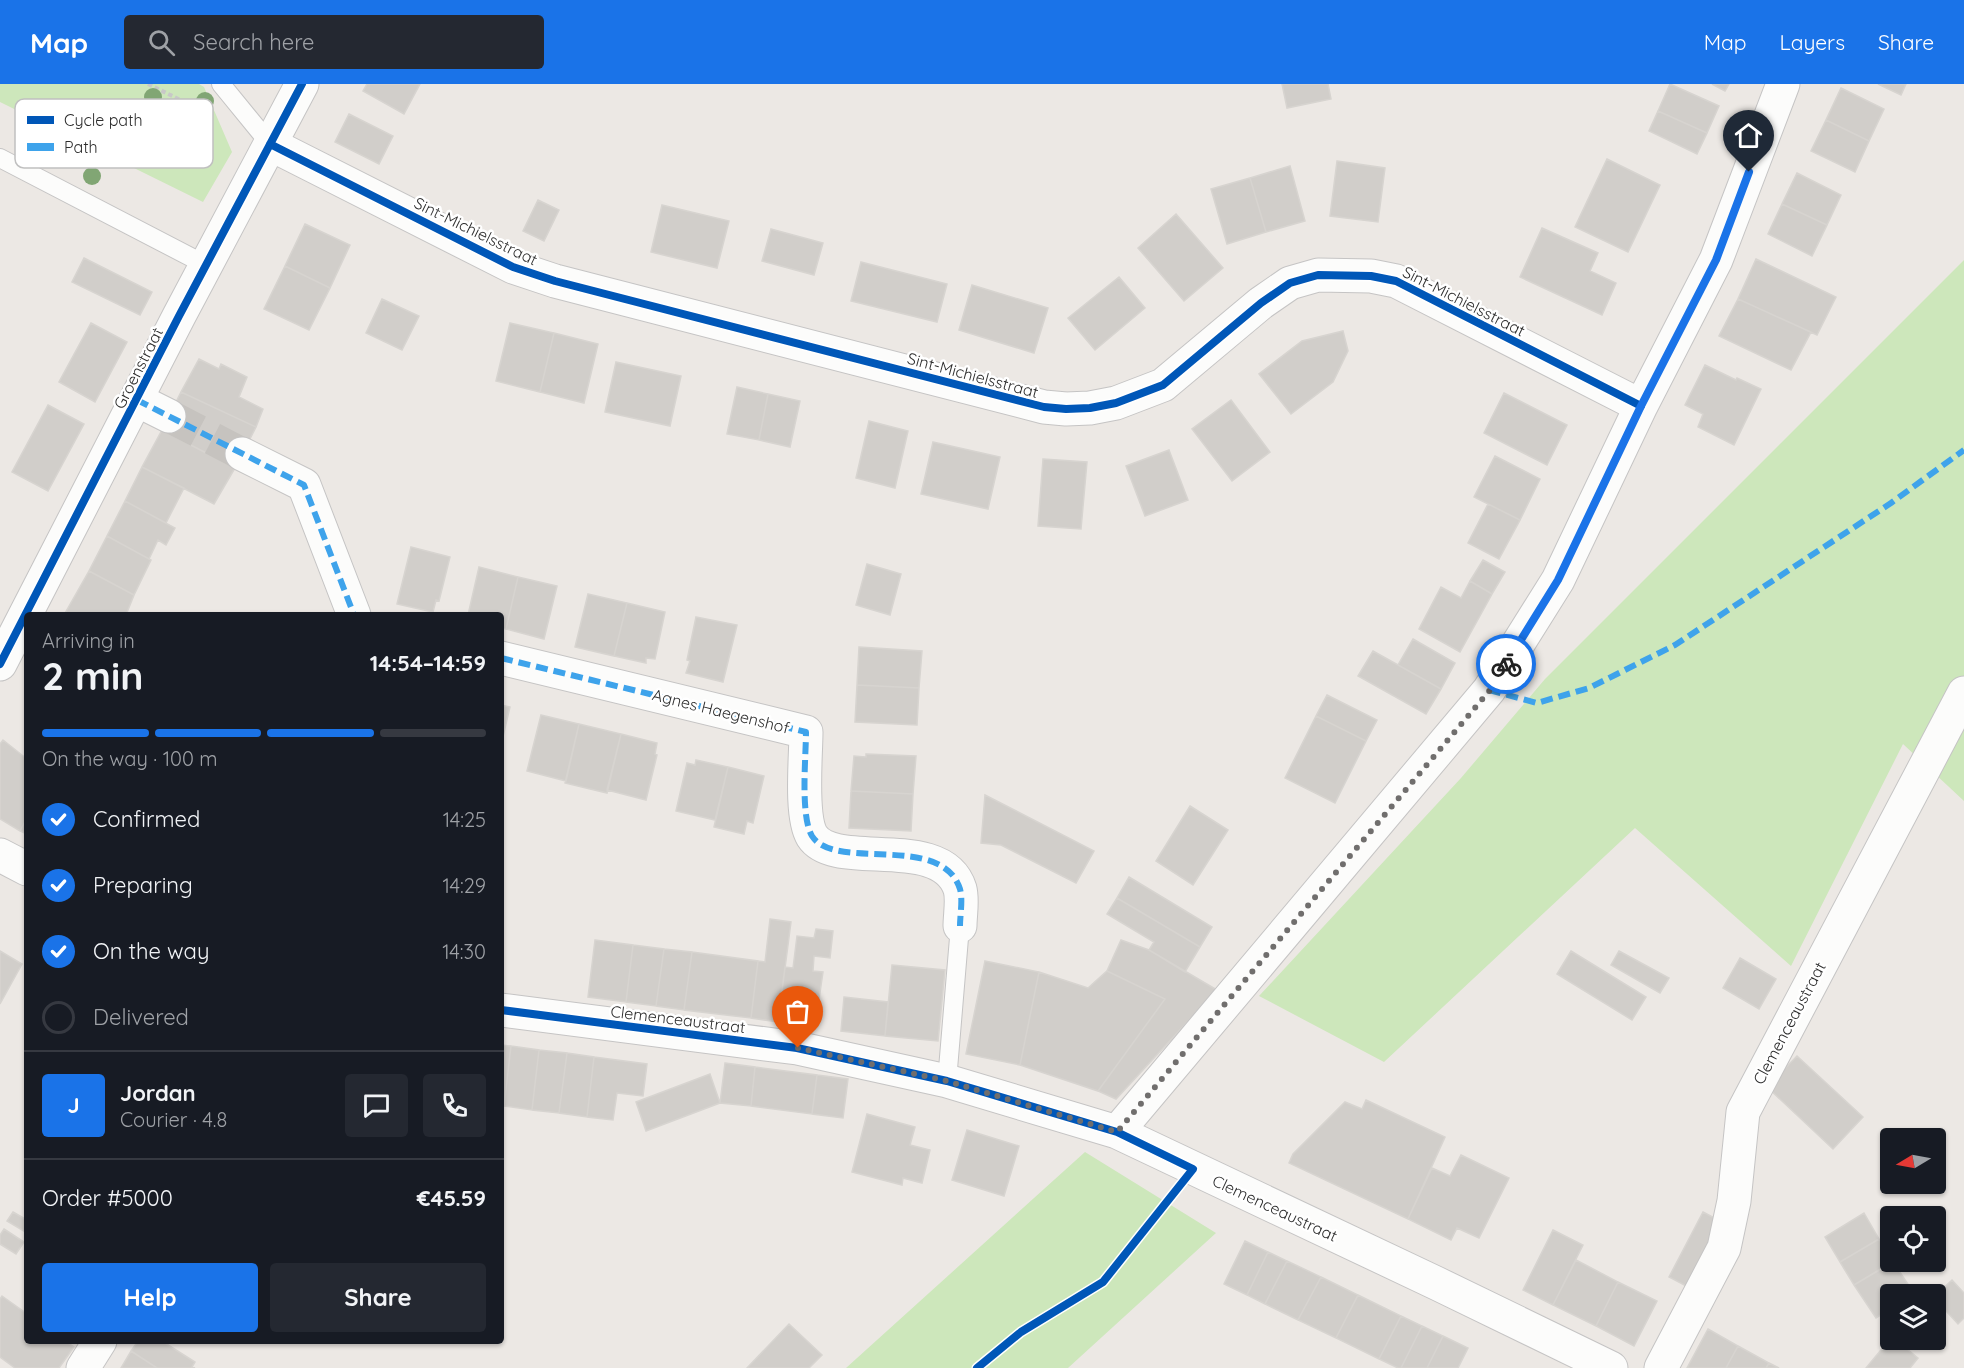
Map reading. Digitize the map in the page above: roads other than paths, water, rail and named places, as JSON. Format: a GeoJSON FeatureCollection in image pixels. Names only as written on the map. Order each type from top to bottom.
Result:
{"type":"FeatureCollection","features":[{"type":"Feature","properties":{"kind":"street","name":"Groenstraat"},"geometry":{"type":"LineString","coordinates":[[27,612],[302,84]]}},
{"type":"Feature","properties":{"kind":"street"},"geometry":{"type":"LineString","coordinates":[[1117,1132],[1490,690],[1558,580],[1641,406],[1716,260],[1783,84]]}},
{"type":"Feature","properties":{"kind":"street","name":"Sint-Michielsstraat"},"geometry":{"type":"LineString","coordinates":[[270,144],[513,267],[555,281],[1044,407],[1066,409],[1116,403],[1164,385],[1261,303],[1290,284],[1318,274],[1371,276],[1396,281],[1641,406]]}},
{"type":"Feature","properties":{"kind":"street"},"geometry":{"type":"LineString","coordinates":[[137,400],[169,416]]}},
{"type":"Feature","properties":{"kind":"street"},"geometry":{"type":"LineString","coordinates":[[242,454],[304,485],[353,612]]}},
{"type":"Feature","properties":{"kind":"street","name":"Groenstraat"},"geometry":{"type":"LineString","coordinates":[[0,664],[24,618]]}},
{"type":"Feature","properties":{"kind":"street","name":"Agnes Haegenshof"},"geometry":{"type":"LineString","coordinates":[[504,659],[806,732],[805,816],[813,837],[826,846],[843,851],[921,858],[939,864],[952,877],[960,890],[960,926]]}},
{"type":"Feature","properties":{"kind":"street","name":"Clemenceaustraat"},"geometry":{"type":"LineString","coordinates":[[1661,1368],[1724,1248],[1734,1201],[1743,1112],[1964,693]]}},
{"type":"Feature","properties":{"kind":"street"},"geometry":{"type":"LineString","coordinates":[[0,855],[24,867]]}},
{"type":"Feature","properties":{"kind":"street","name":"Clemenceaustraat"},"geometry":{"type":"LineString","coordinates":[[504,1010],[798,1048],[947,1081],[1117,1132],[1611,1368]]}},
{"type":"Feature","properties":{"kind":"street"},"geometry":{"type":"LineString","coordinates":[[83,1368],[97,1344]]}},
{"type":"Feature","properties":{"kind":"lane"},"geometry":{"type":"LineString","coordinates":[[221,84],[270,144]]}},
{"type":"Feature","properties":{"kind":"lane"},"geometry":{"type":"LineString","coordinates":[[0,158],[15,166]]}},
{"type":"Feature","properties":{"kind":"lane"},"geometry":{"type":"LineString","coordinates":[[19,168],[206,265]]}},
{"type":"Feature","properties":{"kind":"lane","name":"Agnes Haegenshof"},"geometry":{"type":"LineString","coordinates":[[947,1081],[960,926]]}},
{"type":"Feature","properties":{"kind":"tunnel"},"geometry":{"type":"LineString","coordinates":[[169,416],[242,454]]}}]}
